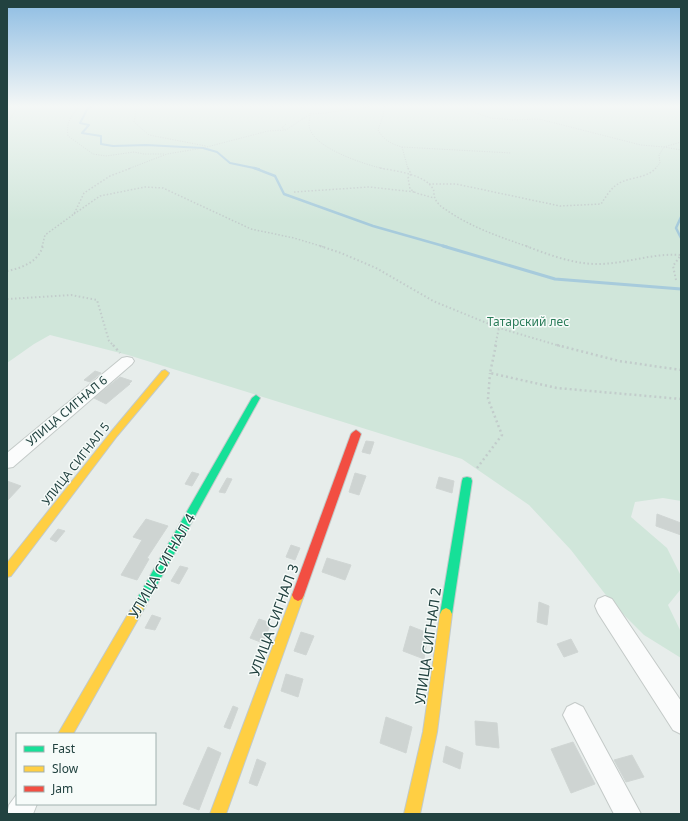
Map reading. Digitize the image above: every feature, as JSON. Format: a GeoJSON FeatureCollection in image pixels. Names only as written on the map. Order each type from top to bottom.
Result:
{"type":"FeatureCollection","features":[{"type":"Feature","properties":{"kind":"street","name":"УЛИЦА СИГНАЛ 6"},"geometry":{"type":"LineString","coordinates":[[7,462],[127,361]]}},
{"type":"Feature","properties":{"kind":"street","name":"УЛИЦА СИГНАЛ 5"},"geometry":{"type":"LineString","coordinates":[[7,572],[114,434],[165,373]]}},
{"type":"Feature","properties":{"kind":"street","name":"УЛИЦА СИГНАЛ 4"},"geometry":{"type":"LineString","coordinates":[[66,733],[178,539],[256,398]]}},
{"type":"Feature","properties":{"kind":"street","name":"УЛИЦА СИГНАЛ 3"},"geometry":{"type":"LineString","coordinates":[[218,814],[356,434]]}},
{"type":"Feature","properties":{"kind":"street","name":"УЛИЦА СИГНАЛ 2"},"geometry":{"type":"LineString","coordinates":[[412,814],[430,732],[467,481]]}},
{"type":"Feature","properties":{"kind":"street"},"geometry":{"type":"LineString","coordinates":[[605,606],[681,722]]}},
{"type":"Feature","properties":{"kind":"street"},"geometry":{"type":"LineString","coordinates":[[575,715],[628,814]]}},
{"type":"Feature","properties":{"kind":"street"},"geometry":{"type":"LineString","coordinates":[[18,814],[23,805]]}},
{"type":"Feature","properties":{"kind":"path"},"geometry":{"type":"LineString","coordinates":[[80,144],[93,154],[106,156],[134,152],[144,154],[167,154]]}},
{"type":"Feature","properties":{"kind":"path"},"geometry":{"type":"LineString","coordinates":[[195,144],[208,146]]}},
{"type":"Feature","properties":{"kind":"path"},"geometry":{"type":"LineString","coordinates":[[74,214],[84,192],[110,176],[167,154],[215,144]]}},
{"type":"Feature","properties":{"kind":"path"},"geometry":{"type":"LineString","coordinates":[[324,144],[335,151],[370,166],[411,174],[429,184],[434,190],[434,198]]}},
{"type":"Feature","properties":{"kind":"path"},"geometry":{"type":"LineString","coordinates":[[391,144],[402,148],[511,152]]}},
{"type":"Feature","properties":{"kind":"path"},"geometry":{"type":"LineString","coordinates":[[638,144],[681,150]]}},
{"type":"Feature","properties":{"kind":"path"},"geometry":{"type":"LineString","coordinates":[[429,184],[456,184],[560,206],[601,204],[615,186],[629,179],[642,177],[652,172],[660,163],[658,155],[664,147],[673,144]]}},
{"type":"Feature","properties":{"kind":"path"},"geometry":{"type":"LineString","coordinates":[[402,148],[407,162],[407,167],[411,174]]}},
{"type":"Feature","properties":{"kind":"path"},"geometry":{"type":"LineString","coordinates":[[411,174],[408,178],[408,184],[410,189],[415,192]]}},
{"type":"Feature","properties":{"kind":"path"},"geometry":{"type":"LineString","coordinates":[[7,271],[20,268],[34,260],[42,249],[46,235],[100,196],[145,186],[163,188],[251,229],[294,238],[341,253],[376,268],[433,301],[499,328],[584,353],[619,361],[681,370]]}},
{"type":"Feature","properties":{"kind":"path"},"geometry":{"type":"LineString","coordinates":[[294,192],[369,187],[415,192],[434,198],[454,216],[475,227],[553,255],[591,264],[616,262],[657,254],[681,255]]}},
{"type":"Feature","properties":{"kind":"path"},"geometry":{"type":"LineString","coordinates":[[676,280],[672,271],[673,264],[681,255]]}},
{"type":"Feature","properties":{"kind":"path"},"geometry":{"type":"LineString","coordinates":[[7,299],[71,295],[97,300],[110,341],[127,361]]}},
{"type":"Feature","properties":{"kind":"path"},"geometry":{"type":"LineString","coordinates":[[467,481],[502,435],[488,399],[490,373],[499,328]]}},
{"type":"Feature","properties":{"kind":"path"},"geometry":{"type":"LineString","coordinates":[[490,373],[557,388],[681,399]]}},
{"type":"Feature","properties":{"kind":"green space","name":"Татарский лес"},"geometry":{"type":"Polygon","coordinates":[[[7,144],[681,144],[681,501],[663,498],[635,502],[631,517],[667,548],[681,576],[681,589],[668,605],[681,632],[681,658],[644,635],[612,603],[571,550],[529,505],[462,459],[128,355],[50,335],[7,363],[7,144]]]}},
{"type":"Feature","properties":{"kind":"building"},"geometry":{"type":"Polygon","coordinates":[[[95,371],[101,373],[90,382],[84,380],[95,371]]]}},
{"type":"Feature","properties":{"kind":"building"},"geometry":{"type":"Polygon","coordinates":[[[120,377],[132,381],[106,404],[94,398],[120,377]]]}},
{"type":"Feature","properties":{"kind":"building"},"geometry":{"type":"Polygon","coordinates":[[[366,441],[374,442],[370,454],[362,452],[366,441]]]}},
{"type":"Feature","properties":{"kind":"building"},"geometry":{"type":"Polygon","coordinates":[[[192,472],[199,474],[192,486],[185,484],[192,472]]]}},
{"type":"Feature","properties":{"kind":"building"},"geometry":{"type":"Polygon","coordinates":[[[355,473],[366,476],[359,495],[349,492],[355,473]]]}},
{"type":"Feature","properties":{"kind":"building"},"geometry":{"type":"Polygon","coordinates":[[[439,477],[454,481],[452,493],[436,488],[439,477]]]}},
{"type":"Feature","properties":{"kind":"building"},"geometry":{"type":"Polygon","coordinates":[[[227,478],[232,479],[225,493],[219,492],[227,478]]]}},
{"type":"Feature","properties":{"kind":"building"},"geometry":{"type":"Polygon","coordinates":[[[7,481],[21,486],[7,501],[7,481]]]}},
{"type":"Feature","properties":{"kind":"building"},"geometry":{"type":"Polygon","coordinates":[[[657,514],[681,523],[681,535],[656,526],[657,514]]]}},
{"type":"Feature","properties":{"kind":"building"},"geometry":{"type":"Polygon","coordinates":[[[146,519],[168,526],[147,558],[149,559],[137,580],[121,575],[142,540],[133,537],[146,519]]]}},
{"type":"Feature","properties":{"kind":"building"},"geometry":{"type":"Polygon","coordinates":[[[58,529],[65,531],[56,542],[50,539],[58,529]]]}},
{"type":"Feature","properties":{"kind":"building"},"geometry":{"type":"Polygon","coordinates":[[[291,545],[300,548],[295,560],[286,557],[291,545]]]}},
{"type":"Feature","properties":{"kind":"building"},"geometry":{"type":"Polygon","coordinates":[[[327,558],[351,565],[345,580],[322,572],[327,558]]]}},
{"type":"Feature","properties":{"kind":"building"},"geometry":{"type":"Polygon","coordinates":[[[180,566],[188,568],[179,584],[171,581],[180,566]]]}},
{"type":"Feature","properties":{"kind":"building"},"geometry":{"type":"Polygon","coordinates":[[[539,602],[549,606],[547,625],[537,622],[539,602]]]}},
{"type":"Feature","properties":{"kind":"building"},"geometry":{"type":"Polygon","coordinates":[[[152,615],[161,618],[155,630],[145,628],[152,615]]]}},
{"type":"Feature","properties":{"kind":"building"},"geometry":{"type":"Polygon","coordinates":[[[259,619],[271,623],[263,643],[250,638],[259,619]]]}},
{"type":"Feature","properties":{"kind":"building"},"geometry":{"type":"Polygon","coordinates":[[[410,626],[428,633],[424,659],[403,651],[410,626]]]}},
{"type":"Feature","properties":{"kind":"building"},"geometry":{"type":"Polygon","coordinates":[[[301,632],[314,636],[306,655],[294,651],[301,632]]]}},
{"type":"Feature","properties":{"kind":"building"},"geometry":{"type":"Polygon","coordinates":[[[571,639],[578,652],[564,657],[557,644],[571,639]]]}},
{"type":"Feature","properties":{"kind":"building"},"geometry":{"type":"Polygon","coordinates":[[[286,674],[303,679],[298,697],[281,691],[286,674]]]}},
{"type":"Feature","properties":{"kind":"building"},"geometry":{"type":"Polygon","coordinates":[[[233,706],[238,708],[230,729],[224,727],[233,706]]]}},
{"type":"Feature","properties":{"kind":"building"},"geometry":{"type":"Polygon","coordinates":[[[386,717],[412,727],[406,753],[380,743],[386,717]]]}},
{"type":"Feature","properties":{"kind":"building"},"geometry":{"type":"Polygon","coordinates":[[[475,721],[497,723],[499,748],[476,745],[475,721]]]}},
{"type":"Feature","properties":{"kind":"building"},"geometry":{"type":"Polygon","coordinates":[[[573,742],[595,784],[571,793],[551,749],[573,742]]]}},
{"type":"Feature","properties":{"kind":"building"},"geometry":{"type":"Polygon","coordinates":[[[446,746],[463,753],[460,769],[443,762],[446,746]]]}},
{"type":"Feature","properties":{"kind":"building"},"geometry":{"type":"Polygon","coordinates":[[[208,747],[221,753],[199,810],[183,804],[208,747]]]}},
{"type":"Feature","properties":{"kind":"building"},"geometry":{"type":"Polygon","coordinates":[[[632,755],[644,777],[626,782],[614,760],[632,755]]]}},
{"type":"Feature","properties":{"kind":"building"},"geometry":{"type":"Polygon","coordinates":[[[257,759],[266,763],[257,786],[249,783],[257,759]]]}},
{"type":"Feature","properties":{"kind":"waterway"},"geometry":{"type":"LineString","coordinates":[[103,144],[113,146],[146,145],[203,148],[217,152],[230,163],[259,169]]}},
{"type":"Feature","properties":{"kind":"waterway"},"geometry":{"type":"LineString","coordinates":[[254,168],[275,176],[284,194],[373,226],[447,247]]}},
{"type":"Feature","properties":{"kind":"waterway"},"geometry":{"type":"LineString","coordinates":[[681,217],[676,228],[681,238]]}},
{"type":"Feature","properties":{"kind":"waterway"},"geometry":{"type":"LineString","coordinates":[[443,246],[555,279],[681,289]]}},
{"type":"Feature","properties":{"kind":"traffic: fast"},"geometry":{"type":"LineString","coordinates":[[138,608],[256,398]]}},
{"type":"Feature","properties":{"kind":"traffic: fast"},"geometry":{"type":"LineString","coordinates":[[446,614],[467,481]]}},
{"type":"Feature","properties":{"kind":"traffic: slow"},"geometry":{"type":"LineString","coordinates":[[7,572],[114,434],[165,373]]}},
{"type":"Feature","properties":{"kind":"traffic: slow"},"geometry":{"type":"LineString","coordinates":[[218,814],[298,595]]}},
{"type":"Feature","properties":{"kind":"traffic: slow"},"geometry":{"type":"LineString","coordinates":[[66,733],[138,608]]}},
{"type":"Feature","properties":{"kind":"traffic: slow"},"geometry":{"type":"LineString","coordinates":[[412,814],[430,732],[446,614]]}},
{"type":"Feature","properties":{"kind":"traffic: jam"},"geometry":{"type":"LineString","coordinates":[[298,595],[356,434]]}}]}
